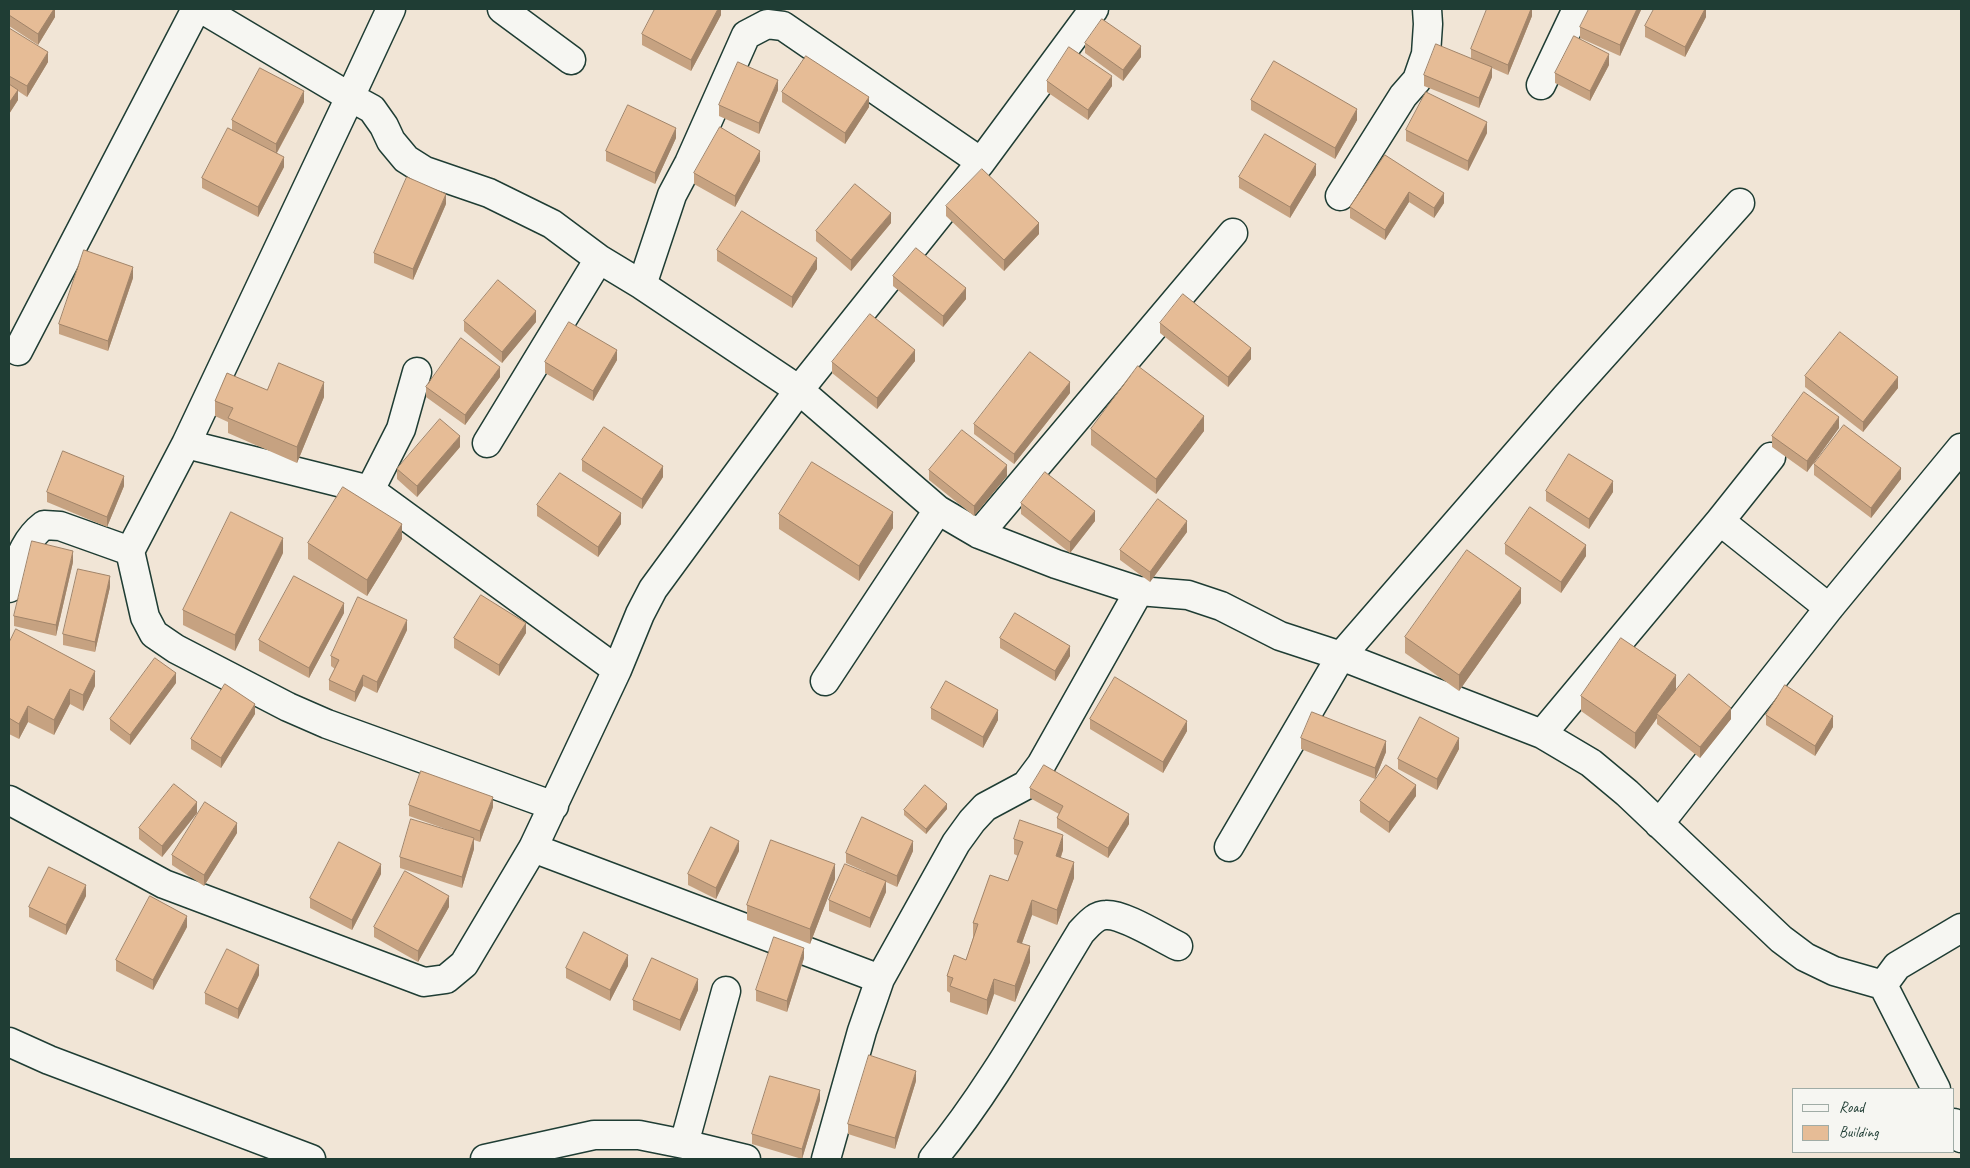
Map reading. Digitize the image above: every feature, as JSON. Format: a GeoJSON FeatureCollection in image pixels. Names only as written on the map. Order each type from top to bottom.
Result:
{"type":"FeatureCollection","features":[{"type":"Feature","properties":{"kind":"street"},"geometry":{"type":"LineString","coordinates":[[18,351],[196,9]]}},
{"type":"Feature","properties":{"kind":"street"},"geometry":{"type":"LineString","coordinates":[[202,9],[372,110],[384,126],[391,141],[406,159],[425,170],[489,193],[552,224],[599,259],[642,285],[799,390],[938,510],[979,534],[1056,564],[1138,591],[1188,595],[1221,606],[1280,636],[1341,656],[1542,734],[1591,762],[1781,939],[1805,957],[1834,971],[1883,985],[1935,1088]]}},
{"type":"Feature","properties":{"kind":"street"},"geometry":{"type":"LineString","coordinates":[[391,9],[186,444],[130,550],[145,617],[154,634],[176,649],[288,708],[554,806]]}},
{"type":"Feature","properties":{"kind":"street"},"geometry":{"type":"LineString","coordinates":[[502,9],[570,60]]}},
{"type":"Feature","properties":{"kind":"street"},"geometry":{"type":"LineString","coordinates":[[9,800],[164,884],[424,982],[446,980],[464,964],[533,848],[653,589],[799,390],[980,162],[1094,9]]}},
{"type":"Feature","properties":{"kind":"street"},"geometry":{"type":"LineString","coordinates":[[1340,196],[1404,96],[1417,80],[1426,54],[1426,9]]}},
{"type":"Feature","properties":{"kind":"street"},"geometry":{"type":"LineString","coordinates":[[1541,85],[1577,9]]}},
{"type":"Feature","properties":{"kind":"street"},"geometry":{"type":"LineString","coordinates":[[642,285],[672,194],[689,163],[746,35],[768,24],[783,26],[980,162]]}},
{"type":"Feature","properties":{"kind":"street"},"geometry":{"type":"LineString","coordinates":[[1229,847],[1341,656],[1566,397],[1740,203]]}},
{"type":"Feature","properties":{"kind":"street"},"geometry":{"type":"LineString","coordinates":[[979,534],[1233,232]]}},
{"type":"Feature","properties":{"kind":"street"},"geometry":{"type":"LineString","coordinates":[[487,442],[599,259]]}},
{"type":"Feature","properties":{"kind":"street"},"geometry":{"type":"LineString","coordinates":[[370,490],[401,429],[417,372]]}},
{"type":"Feature","properties":{"kind":"street"},"geometry":{"type":"LineString","coordinates":[[186,444],[370,490],[617,670]]}},
{"type":"Feature","properties":{"kind":"street"},"geometry":{"type":"LineString","coordinates":[[1659,824],[1829,608],[1961,448]]}},
{"type":"Feature","properties":{"kind":"street"},"geometry":{"type":"LineString","coordinates":[[1542,734],[1771,457]]}},
{"type":"Feature","properties":{"kind":"street"},"geometry":{"type":"LineString","coordinates":[[825,681],[938,510]]}},
{"type":"Feature","properties":{"kind":"street"},"geometry":{"type":"LineString","coordinates":[[1720,521],[1829,608]]}},
{"type":"Feature","properties":{"kind":"street"},"geometry":{"type":"LineString","coordinates":[[9,588],[24,546],[33,533],[44,525],[60,526],[130,550]]}},
{"type":"Feature","properties":{"kind":"street"},"geometry":{"type":"LineString","coordinates":[[826,1159],[862,1031],[880,979],[956,843],[972,821],[984,807],[1026,785],[1041,765],[1138,591]]}},
{"type":"Feature","properties":{"kind":"street"},"geometry":{"type":"LineString","coordinates":[[533,848],[880,979]]}},
{"type":"Feature","properties":{"kind":"street"},"geometry":{"type":"LineString","coordinates":[[933,1159],[955,1132],[983,1091],[1081,932],[1094,919],[1105,914],[1120,917],[1178,946]]}},
{"type":"Feature","properties":{"kind":"street"},"geometry":{"type":"LineString","coordinates":[[1883,985],[1897,966],[1961,928]]}},
{"type":"Feature","properties":{"kind":"street"},"geometry":{"type":"LineString","coordinates":[[684,1144],[726,991]]}},
{"type":"Feature","properties":{"kind":"street"},"geometry":{"type":"LineString","coordinates":[[9,1042],[49,1060],[311,1159]]}},
{"type":"Feature","properties":{"kind":"street"},"geometry":{"type":"LineString","coordinates":[[1955,1125],[1961,1138]]}},
{"type":"Feature","properties":{"kind":"street"},"geometry":{"type":"LineString","coordinates":[[485,1159],[594,1134],[639,1135],[746,1159]]}},
{"type":"Feature","properties":{"kind":"building"},"geometry":{"type":"Polygon","coordinates":[[[9,9],[54,9],[38,34],[9,15],[9,9]]]}},
{"type":"Feature","properties":{"kind":"building"},"geometry":{"type":"Polygon","coordinates":[[[655,9],[718,9],[691,60],[642,34],[655,9]]]}},
{"type":"Feature","properties":{"kind":"building"},"geometry":{"type":"Polygon","coordinates":[[[1487,9],[1531,9],[1508,65],[1471,49],[1487,9]]]}},
{"type":"Feature","properties":{"kind":"building"},"geometry":{"type":"Polygon","coordinates":[[[1589,9],[1637,9],[1620,45],[1580,27],[1589,9]]]}},
{"type":"Feature","properties":{"kind":"building"},"geometry":{"type":"Polygon","coordinates":[[[1654,9],[1705,9],[1685,47],[1645,26],[1654,9]]]}},
{"type":"Feature","properties":{"kind":"building"},"geometry":{"type":"Polygon","coordinates":[[[1102,19],[1141,46],[1123,70],[1085,43],[1102,19]]]}},
{"type":"Feature","properties":{"kind":"building"},"geometry":{"type":"Polygon","coordinates":[[[9,28],[48,52],[27,86],[9,76],[9,28]]]}},
{"type":"Feature","properties":{"kind":"building"},"geometry":{"type":"Polygon","coordinates":[[[1574,36],[1609,54],[1590,91],[1555,73],[1574,36]]]}},
{"type":"Feature","properties":{"kind":"building"},"geometry":{"type":"Polygon","coordinates":[[[1436,44],[1492,67],[1479,98],[1424,75],[1436,44]]]}},
{"type":"Feature","properties":{"kind":"building"},"geometry":{"type":"Polygon","coordinates":[[[1069,47],[1112,76],[1088,110],[1047,81],[1069,47]]]}},
{"type":"Feature","properties":{"kind":"building"},"geometry":{"type":"Polygon","coordinates":[[[806,56],[869,97],[845,133],[782,92],[806,56]]]}},
{"type":"Feature","properties":{"kind":"building"},"geometry":{"type":"Polygon","coordinates":[[[1274,61],[1357,109],[1335,148],[1251,100],[1274,61]]]}},
{"type":"Feature","properties":{"kind":"building"},"geometry":{"type":"Polygon","coordinates":[[[738,62],[778,80],[759,123],[719,105],[738,62]]]}},
{"type":"Feature","properties":{"kind":"building"},"geometry":{"type":"Polygon","coordinates":[[[260,68],[304,91],[276,144],[232,120],[260,68]]]}},
{"type":"Feature","properties":{"kind":"building"},"geometry":{"type":"Polygon","coordinates":[[[9,84],[18,90],[9,103],[9,84]]]}},
{"type":"Feature","properties":{"kind":"building"},"geometry":{"type":"Polygon","coordinates":[[[1426,92],[1487,122],[1468,161],[1406,130],[1426,92]]]}},
{"type":"Feature","properties":{"kind":"building"},"geometry":{"type":"Polygon","coordinates":[[[628,105],[676,128],[655,173],[606,151],[628,105]]]}},
{"type":"Feature","properties":{"kind":"building"},"geometry":{"type":"Polygon","coordinates":[[[720,127],[760,151],[735,196],[694,173],[720,127]]]}},
{"type":"Feature","properties":{"kind":"building"},"geometry":{"type":"Polygon","coordinates":[[[228,128],[284,157],[258,207],[202,178],[228,128]]]}},
{"type":"Feature","properties":{"kind":"building"},"geometry":{"type":"Polygon","coordinates":[[[1265,134],[1316,164],[1290,207],[1239,177],[1265,134]]]}},
{"type":"Feature","properties":{"kind":"building"},"geometry":{"type":"Polygon","coordinates":[[[1385,155],[1444,193],[1434,208],[1409,192],[1385,230],[1350,207],[1385,155]]]}},
{"type":"Feature","properties":{"kind":"building"},"geometry":{"type":"Polygon","coordinates":[[[982,169],[1039,223],[1004,260],[946,206],[982,169]]]}},
{"type":"Feature","properties":{"kind":"building"},"geometry":{"type":"Polygon","coordinates":[[[407,177],[446,194],[413,269],[374,253],[407,177]]]}},
{"type":"Feature","properties":{"kind":"building"},"geometry":{"type":"Polygon","coordinates":[[[855,184],[891,213],[851,260],[816,231],[855,184]]]}},
{"type":"Feature","properties":{"kind":"building"},"geometry":{"type":"Polygon","coordinates":[[[742,211],[817,258],[792,297],[717,250],[742,211]]]}},
{"type":"Feature","properties":{"kind":"building"},"geometry":{"type":"Polygon","coordinates":[[[916,248],[966,288],[943,316],[893,276],[916,248]]]}},
{"type":"Feature","properties":{"kind":"building"},"geometry":{"type":"Polygon","coordinates":[[[84,250],[133,267],[108,341],[59,324],[84,250]]]}},
{"type":"Feature","properties":{"kind":"building"},"geometry":{"type":"Polygon","coordinates":[[[498,280],[536,311],[502,352],[464,321],[498,280]]]}},
{"type":"Feature","properties":{"kind":"building"},"geometry":{"type":"Polygon","coordinates":[[[1183,294],[1251,348],[1228,377],[1160,323],[1183,294]]]}},
{"type":"Feature","properties":{"kind":"building"},"geometry":{"type":"Polygon","coordinates":[[[870,314],[915,350],[877,398],[832,362],[870,314]]]}},
{"type":"Feature","properties":{"kind":"building"},"geometry":{"type":"Polygon","coordinates":[[[569,322],[617,350],[593,391],[545,362],[569,322]]]}},
{"type":"Feature","properties":{"kind":"building"},"geometry":{"type":"Polygon","coordinates":[[[1840,332],[1898,377],[1863,422],[1805,376],[1840,332]]]}},
{"type":"Feature","properties":{"kind":"building"},"geometry":{"type":"Polygon","coordinates":[[[461,338],[500,367],[465,415],[426,387],[461,338]]]}},
{"type":"Feature","properties":{"kind":"building"},"geometry":{"type":"Polygon","coordinates":[[[1030,352],[1070,382],[1014,454],[974,424],[1030,352]]]}},
{"type":"Feature","properties":{"kind":"building"},"geometry":{"type":"Polygon","coordinates":[[[279,363],[324,382],[297,447],[228,418],[233,408],[215,401],[227,373],[267,390],[279,363]]]}},
{"type":"Feature","properties":{"kind":"building"},"geometry":{"type":"Polygon","coordinates":[[[1138,366],[1204,416],[1156,479],[1091,429],[1138,366]]]}},
{"type":"Feature","properties":{"kind":"building"},"geometry":{"type":"Polygon","coordinates":[[[1804,392],[1839,417],[1807,461],[1772,436],[1804,392]]]}},
{"type":"Feature","properties":{"kind":"building"},"geometry":{"type":"Polygon","coordinates":[[[440,419],[460,436],[417,486],[397,469],[440,419]]]}},
{"type":"Feature","properties":{"kind":"building"},"geometry":{"type":"Polygon","coordinates":[[[1844,425],[1901,468],[1871,508],[1814,464],[1844,425]]]}},
{"type":"Feature","properties":{"kind":"building"},"geometry":{"type":"Polygon","coordinates":[[[604,427],[663,466],[642,499],[582,460],[604,427]]]}},
{"type":"Feature","properties":{"kind":"building"},"geometry":{"type":"Polygon","coordinates":[[[962,430],[1007,465],[974,506],[929,470],[962,430]]]}},
{"type":"Feature","properties":{"kind":"building"},"geometry":{"type":"Polygon","coordinates":[[[63,451],[124,476],[107,517],[47,492],[63,451]]]}},
{"type":"Feature","properties":{"kind":"building"},"geometry":{"type":"Polygon","coordinates":[[[1569,454],[1613,481],[1589,519],[1546,491],[1569,454]]]}},
{"type":"Feature","properties":{"kind":"building"},"geometry":{"type":"Polygon","coordinates":[[[812,462],[893,512],[859,566],[779,514],[812,462]]]}},
{"type":"Feature","properties":{"kind":"building"},"geometry":{"type":"Polygon","coordinates":[[[1045,472],[1095,511],[1070,542],[1021,503],[1045,472]]]}},
{"type":"Feature","properties":{"kind":"building"},"geometry":{"type":"Polygon","coordinates":[[[560,473],[621,513],[598,547],[537,505],[560,473]]]}},
{"type":"Feature","properties":{"kind":"building"},"geometry":{"type":"Polygon","coordinates":[[[343,487],[402,524],[367,580],[308,543],[343,487]]]}},
{"type":"Feature","properties":{"kind":"building"},"geometry":{"type":"Polygon","coordinates":[[[1158,499],[1187,521],[1150,572],[1120,550],[1158,499]]]}},
{"type":"Feature","properties":{"kind":"building"},"geometry":{"type":"Polygon","coordinates":[[[1530,507],[1586,545],[1561,582],[1505,544],[1530,507]]]}},
{"type":"Feature","properties":{"kind":"building"},"geometry":{"type":"Polygon","coordinates":[[[231,512],[283,538],[235,635],[183,610],[231,512]]]}},
{"type":"Feature","properties":{"kind":"building"},"geometry":{"type":"Polygon","coordinates":[[[32,541],[73,551],[56,625],[14,616],[32,541]]]}},
{"type":"Feature","properties":{"kind":"building"},"geometry":{"type":"Polygon","coordinates":[[[1467,550],[1521,588],[1459,675],[1405,637],[1467,550]]]}},
{"type":"Feature","properties":{"kind":"building"},"geometry":{"type":"Polygon","coordinates":[[[78,569],[110,576],[95,642],[63,634],[78,569]]]}},
{"type":"Feature","properties":{"kind":"building"},"geometry":{"type":"Polygon","coordinates":[[[294,576],[344,603],[309,668],[259,640],[294,576]]]}},
{"type":"Feature","properties":{"kind":"building"},"geometry":{"type":"Polygon","coordinates":[[[481,595],[526,623],[499,665],[454,638],[481,595]]]}},
{"type":"Feature","properties":{"kind":"building"},"geometry":{"type":"Polygon","coordinates":[[[358,597],[407,620],[377,682],[363,675],[355,692],[329,680],[339,660],[331,656],[358,597]]]}},
{"type":"Feature","properties":{"kind":"building"},"geometry":{"type":"Polygon","coordinates":[[[1015,613],[1070,646],[1055,671],[1000,638],[1015,613]]]}},
{"type":"Feature","properties":{"kind":"building"},"geometry":{"type":"Polygon","coordinates":[[[16,629],[95,671],[83,695],[70,689],[54,720],[28,706],[19,724],[9,718],[9,643],[16,629]]]}},
{"type":"Feature","properties":{"kind":"building"},"geometry":{"type":"Polygon","coordinates":[[[1621,638],[1676,675],[1635,733],[1581,696],[1621,638]]]}},
{"type":"Feature","properties":{"kind":"building"},"geometry":{"type":"Polygon","coordinates":[[[155,658],[176,673],[130,735],[110,719],[155,658]]]}},
{"type":"Feature","properties":{"kind":"building"},"geometry":{"type":"Polygon","coordinates":[[[1689,674],[1731,708],[1700,747],[1657,714],[1689,674]]]}},
{"type":"Feature","properties":{"kind":"building"},"geometry":{"type":"Polygon","coordinates":[[[1115,677],[1187,721],[1163,762],[1090,719],[1115,677]]]}},
{"type":"Feature","properties":{"kind":"building"},"geometry":{"type":"Polygon","coordinates":[[[946,681],[998,710],[983,737],[931,708],[946,681]]]}},
{"type":"Feature","properties":{"kind":"building"},"geometry":{"type":"Polygon","coordinates":[[[225,684],[255,704],[221,758],[191,739],[225,684]]]}},
{"type":"Feature","properties":{"kind":"building"},"geometry":{"type":"Polygon","coordinates":[[[1785,685],[1833,716],[1815,746],[1766,715],[1785,685]]]}},
{"type":"Feature","properties":{"kind":"building"},"geometry":{"type":"Polygon","coordinates":[[[1312,712],[1386,741],[1375,768],[1301,738],[1312,712]]]}},
{"type":"Feature","properties":{"kind":"building"},"geometry":{"type":"Polygon","coordinates":[[[1420,717],[1459,738],[1437,779],[1398,759],[1420,717]]]}},
{"type":"Feature","properties":{"kind":"building"},"geometry":{"type":"Polygon","coordinates":[[[1044,765],[1129,814],[1108,848],[1057,818],[1063,806],[1030,788],[1044,765]]]}},
{"type":"Feature","properties":{"kind":"building"},"geometry":{"type":"Polygon","coordinates":[[[1386,765],[1416,785],[1389,822],[1360,801],[1386,765]]]}},
{"type":"Feature","properties":{"kind":"building"},"geometry":{"type":"Polygon","coordinates":[[[421,771],[493,797],[480,831],[409,805],[421,771]]]}},
{"type":"Feature","properties":{"kind":"building"},"geometry":{"type":"Polygon","coordinates":[[[174,784],[197,802],[162,846],[139,828],[174,784]]]}},
{"type":"Feature","properties":{"kind":"building"},"geometry":{"type":"Polygon","coordinates":[[[925,785],[947,804],[926,829],[904,810],[925,785]]]}},
{"type":"Feature","properties":{"kind":"building"},"geometry":{"type":"Polygon","coordinates":[[[205,802],[237,823],[204,875],[172,855],[205,802]]]}},
{"type":"Feature","properties":{"kind":"building"},"geometry":{"type":"Polygon","coordinates":[[[862,817],[913,841],[897,876],[846,853],[862,817]]]}},
{"type":"Feature","properties":{"kind":"building"},"geometry":{"type":"Polygon","coordinates":[[[411,819],[474,838],[462,877],[400,857],[411,819]]]}},
{"type":"Feature","properties":{"kind":"building"},"geometry":{"type":"Polygon","coordinates":[[[1020,820],[1063,835],[1056,856],[1074,862],[1057,910],[1032,900],[1017,942],[1030,946],[1015,986],[994,979],[987,1000],[950,986],[953,978],[947,976],[954,955],[966,960],[978,924],[973,923],[990,875],[1008,881],[1023,842],[1014,839],[1020,820]]]}},
{"type":"Feature","properties":{"kind":"building"},"geometry":{"type":"Polygon","coordinates":[[[711,827],[739,841],[716,888],[688,874],[711,827]]]}},
{"type":"Feature","properties":{"kind":"building"},"geometry":{"type":"Polygon","coordinates":[[[771,840],[835,864],[810,929],[747,905],[771,840]]]}},
{"type":"Feature","properties":{"kind":"building"},"geometry":{"type":"Polygon","coordinates":[[[339,842],[381,864],[352,920],[310,898],[339,842]]]}},
{"type":"Feature","properties":{"kind":"building"},"geometry":{"type":"Polygon","coordinates":[[[845,864],[886,881],[870,918],[829,900],[845,864]]]}},
{"type":"Feature","properties":{"kind":"building"},"geometry":{"type":"Polygon","coordinates":[[[49,867],[86,885],[66,925],[29,907],[49,867]]]}},
{"type":"Feature","properties":{"kind":"building"},"geometry":{"type":"Polygon","coordinates":[[[405,871],[449,896],[418,951],[374,927],[405,871]]]}},
{"type":"Feature","properties":{"kind":"building"},"geometry":{"type":"Polygon","coordinates":[[[150,896],[187,916],[153,980],[116,960],[150,896]]]}},
{"type":"Feature","properties":{"kind":"building"},"geometry":{"type":"Polygon","coordinates":[[[584,932],[628,955],[610,990],[566,968],[584,932]]]}},
{"type":"Feature","properties":{"kind":"building"},"geometry":{"type":"Polygon","coordinates":[[[774,937],[804,948],[787,1001],[756,990],[774,937]]]}},
{"type":"Feature","properties":{"kind":"building"},"geometry":{"type":"Polygon","coordinates":[[[227,949],[259,965],[238,1009],[205,993],[227,949]]]}},
{"type":"Feature","properties":{"kind":"building"},"geometry":{"type":"Polygon","coordinates":[[[652,958],[698,979],[680,1020],[633,1000],[652,958]]]}},
{"type":"Feature","properties":{"kind":"building"},"geometry":{"type":"Polygon","coordinates":[[[869,1055],[916,1071],[895,1138],[848,1124],[869,1055]]]}},
{"type":"Feature","properties":{"kind":"building"},"geometry":{"type":"Polygon","coordinates":[[[770,1076],[820,1090],[802,1149],[752,1134],[770,1076]]]}}]}
